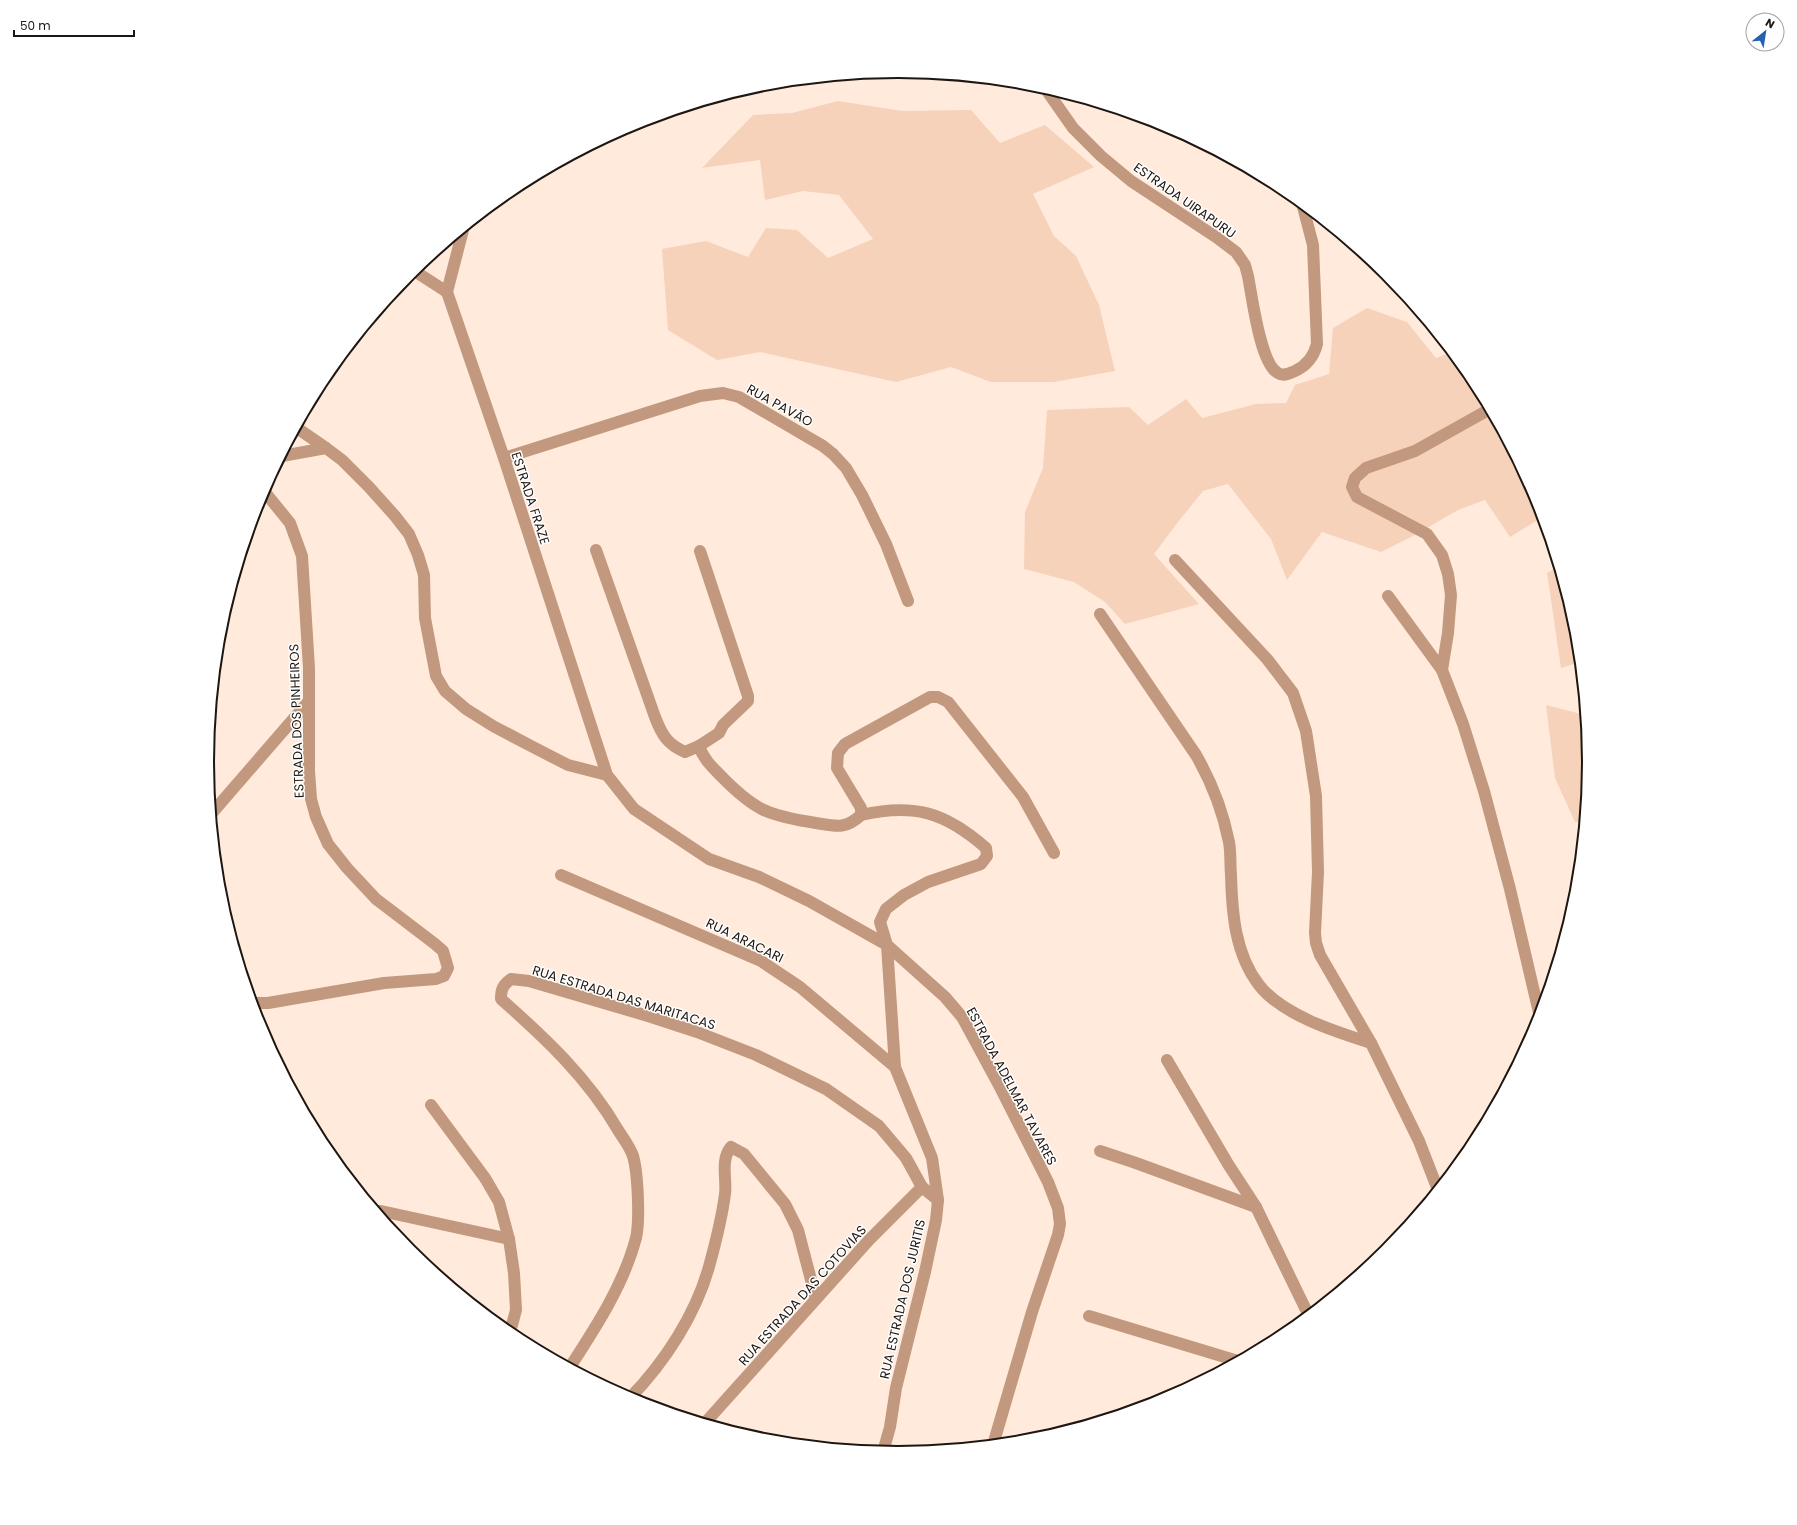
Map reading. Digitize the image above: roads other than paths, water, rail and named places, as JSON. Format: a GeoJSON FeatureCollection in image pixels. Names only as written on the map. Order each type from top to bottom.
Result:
{"type":"FeatureCollection","features":[{"type":"Feature","properties":{"kind":"street","name":"ESTRADA UIRAPURU"},"geometry":{"type":"LineString","coordinates":[[1050,95],[1073,128],[1101,156],[1131,181],[1216,237],[1236,252],[1244,264],[1248,276],[1263,350],[1270,366],[1278,374],[1285,375],[1300,368],[1308,362],[1314,354],[1317,344],[1313,245],[1304,211]]}},
{"type":"Feature","properties":{"kind":"street"},"geometry":{"type":"LineString","coordinates":[[419,274],[447,292],[461,236]]}},
{"type":"Feature","properties":{"kind":"street","name":"ESTRADA FRAZE"},"geometry":{"type":"LineString","coordinates":[[447,292],[504,458],[607,774]]}},
{"type":"Feature","properties":{"kind":"street","name":"RUA PAVÃO"},"geometry":{"type":"LineString","coordinates":[[504,458],[700,396],[723,393],[739,397],[823,446],[846,468],[886,544],[908,601]]}},
{"type":"Feature","properties":{"kind":"street"},"geometry":{"type":"LineString","coordinates":[[1442,670],[1448,632],[1450,595],[1448,574],[1442,555],[1427,534],[1357,497],[1352,487],[1355,478],[1366,468],[1415,452],[1486,411]]}},
{"type":"Feature","properties":{"kind":"street"},"geometry":{"type":"LineString","coordinates":[[301,430],[342,460],[369,487],[409,534],[418,555],[424,575],[425,618],[436,676],[445,690],[466,709],[493,726],[531,746],[568,765],[607,774]]}},
{"type":"Feature","properties":{"kind":"street"},"geometry":{"type":"LineString","coordinates":[[288,455],[326,448]]}},
{"type":"Feature","properties":{"kind":"street","name":"ESTRADA DOS PINHEIROS"},"geometry":{"type":"LineString","coordinates":[[258,1003],[268,1003],[384,983],[436,979],[444,976],[448,968],[446,957],[439,948],[376,899],[347,868],[328,844],[316,817],[311,799],[309,771],[309,668],[302,556],[290,523],[268,496]]}},
{"type":"Feature","properties":{"kind":"street"},"geometry":{"type":"LineString","coordinates":[[596,550],[662,734],[672,746],[685,752],[699,746],[719,733],[723,725],[748,701],[748,696],[700,551]]}},
{"type":"Feature","properties":{"kind":"street"},"geometry":{"type":"LineString","coordinates":[[1175,560],[1267,659],[1293,693],[1306,731],[1316,796],[1318,872],[1316,942],[1320,955],[1371,1043],[1419,1141],[1436,1186]]}},
{"type":"Feature","properties":{"kind":"street"},"geometry":{"type":"LineString","coordinates":[[1388,596],[1442,670],[1463,724],[1484,791],[1510,889],[1538,1007]]}},
{"type":"Feature","properties":{"kind":"street"},"geometry":{"type":"LineString","coordinates":[[1100,614],[1208,775],[1230,843],[1232,917],[1241,951],[1260,986],[1276,1000],[1302,1017],[1339,1033],[1371,1043]]}},
{"type":"Feature","properties":{"kind":"street"},"geometry":{"type":"LineString","coordinates":[[861,815],[861,808],[837,768],[838,753],[845,744],[886,723],[930,697],[938,698],[948,702],[1023,797],[1054,853]]}},
{"type":"Feature","properties":{"kind":"street"},"geometry":{"type":"LineString","coordinates":[[215,809],[309,701]]}},
{"type":"Feature","properties":{"kind":"street","name":"RUA ESTRADA DOS JURITIS"},"geometry":{"type":"LineString","coordinates":[[699,746],[703,756],[740,796],[760,810],[788,819],[841,826],[850,824],[861,815],[881,810],[921,810],[961,828],[986,848],[987,856],[980,864],[928,882],[904,895],[886,909],[880,922],[887,945],[894,1067],[932,1158],[938,1200],[936,1220],[925,1272],[896,1388],[890,1427],[884,1447]]}},
{"type":"Feature","properties":{"kind":"street","name":"ESTRADA ADELMAR TAVARES"},"geometry":{"type":"LineString","coordinates":[[607,774],[634,809],[709,859],[760,877],[809,901],[887,945],[945,997],[962,1017],[1001,1089],[1048,1182],[1058,1208],[1060,1224],[1058,1235],[1032,1312],[994,1440]]}},
{"type":"Feature","properties":{"kind":"street","name":"RUA ARACARI"},"geometry":{"type":"LineString","coordinates":[[561,875],[761,961],[800,987],[894,1067]]}},
{"type":"Feature","properties":{"kind":"street","name":"RUA ESTRADA DAS MARITACAS"},"geometry":{"type":"LineString","coordinates":[[572,1364],[592,1334],[628,1262],[636,1236],[638,1183],[633,1156],[604,1107],[578,1072],[501,999],[503,985],[511,979],[529,982],[648,1016],[697,1032],[756,1055],[826,1089],[879,1126],[906,1158],[922,1187],[938,1200]]}},
{"type":"Feature","properties":{"kind":"street"},"geometry":{"type":"LineString","coordinates":[[1167,1060],[1228,1164],[1256,1207],[1307,1312]]}},
{"type":"Feature","properties":{"kind":"street"},"geometry":{"type":"LineString","coordinates":[[431,1105],[485,1178],[499,1202],[509,1239],[514,1273],[516,1310],[511,1327]]}},
{"type":"Feature","properties":{"kind":"street"},"geometry":{"type":"LineString","coordinates":[[634,1394],[643,1385],[680,1334],[705,1282],[711,1262],[725,1194],[724,1166],[726,1154],[731,1147],[738,1149],[744,1154],[785,1204],[798,1230],[816,1299]]}},
{"type":"Feature","properties":{"kind":"street"},"geometry":{"type":"LineString","coordinates":[[1100,1151],[1256,1207]]}},
{"type":"Feature","properties":{"kind":"street","name":"RUA ESTRADA DAS COTOVIAS"},"geometry":{"type":"LineString","coordinates":[[707,1420],[869,1240],[922,1187]]}},
{"type":"Feature","properties":{"kind":"street"},"geometry":{"type":"LineString","coordinates":[[382,1211],[509,1239]]}},
{"type":"Feature","properties":{"kind":"street"},"geometry":{"type":"LineString","coordinates":[[1089,1316],[1233,1359]]}}]}
